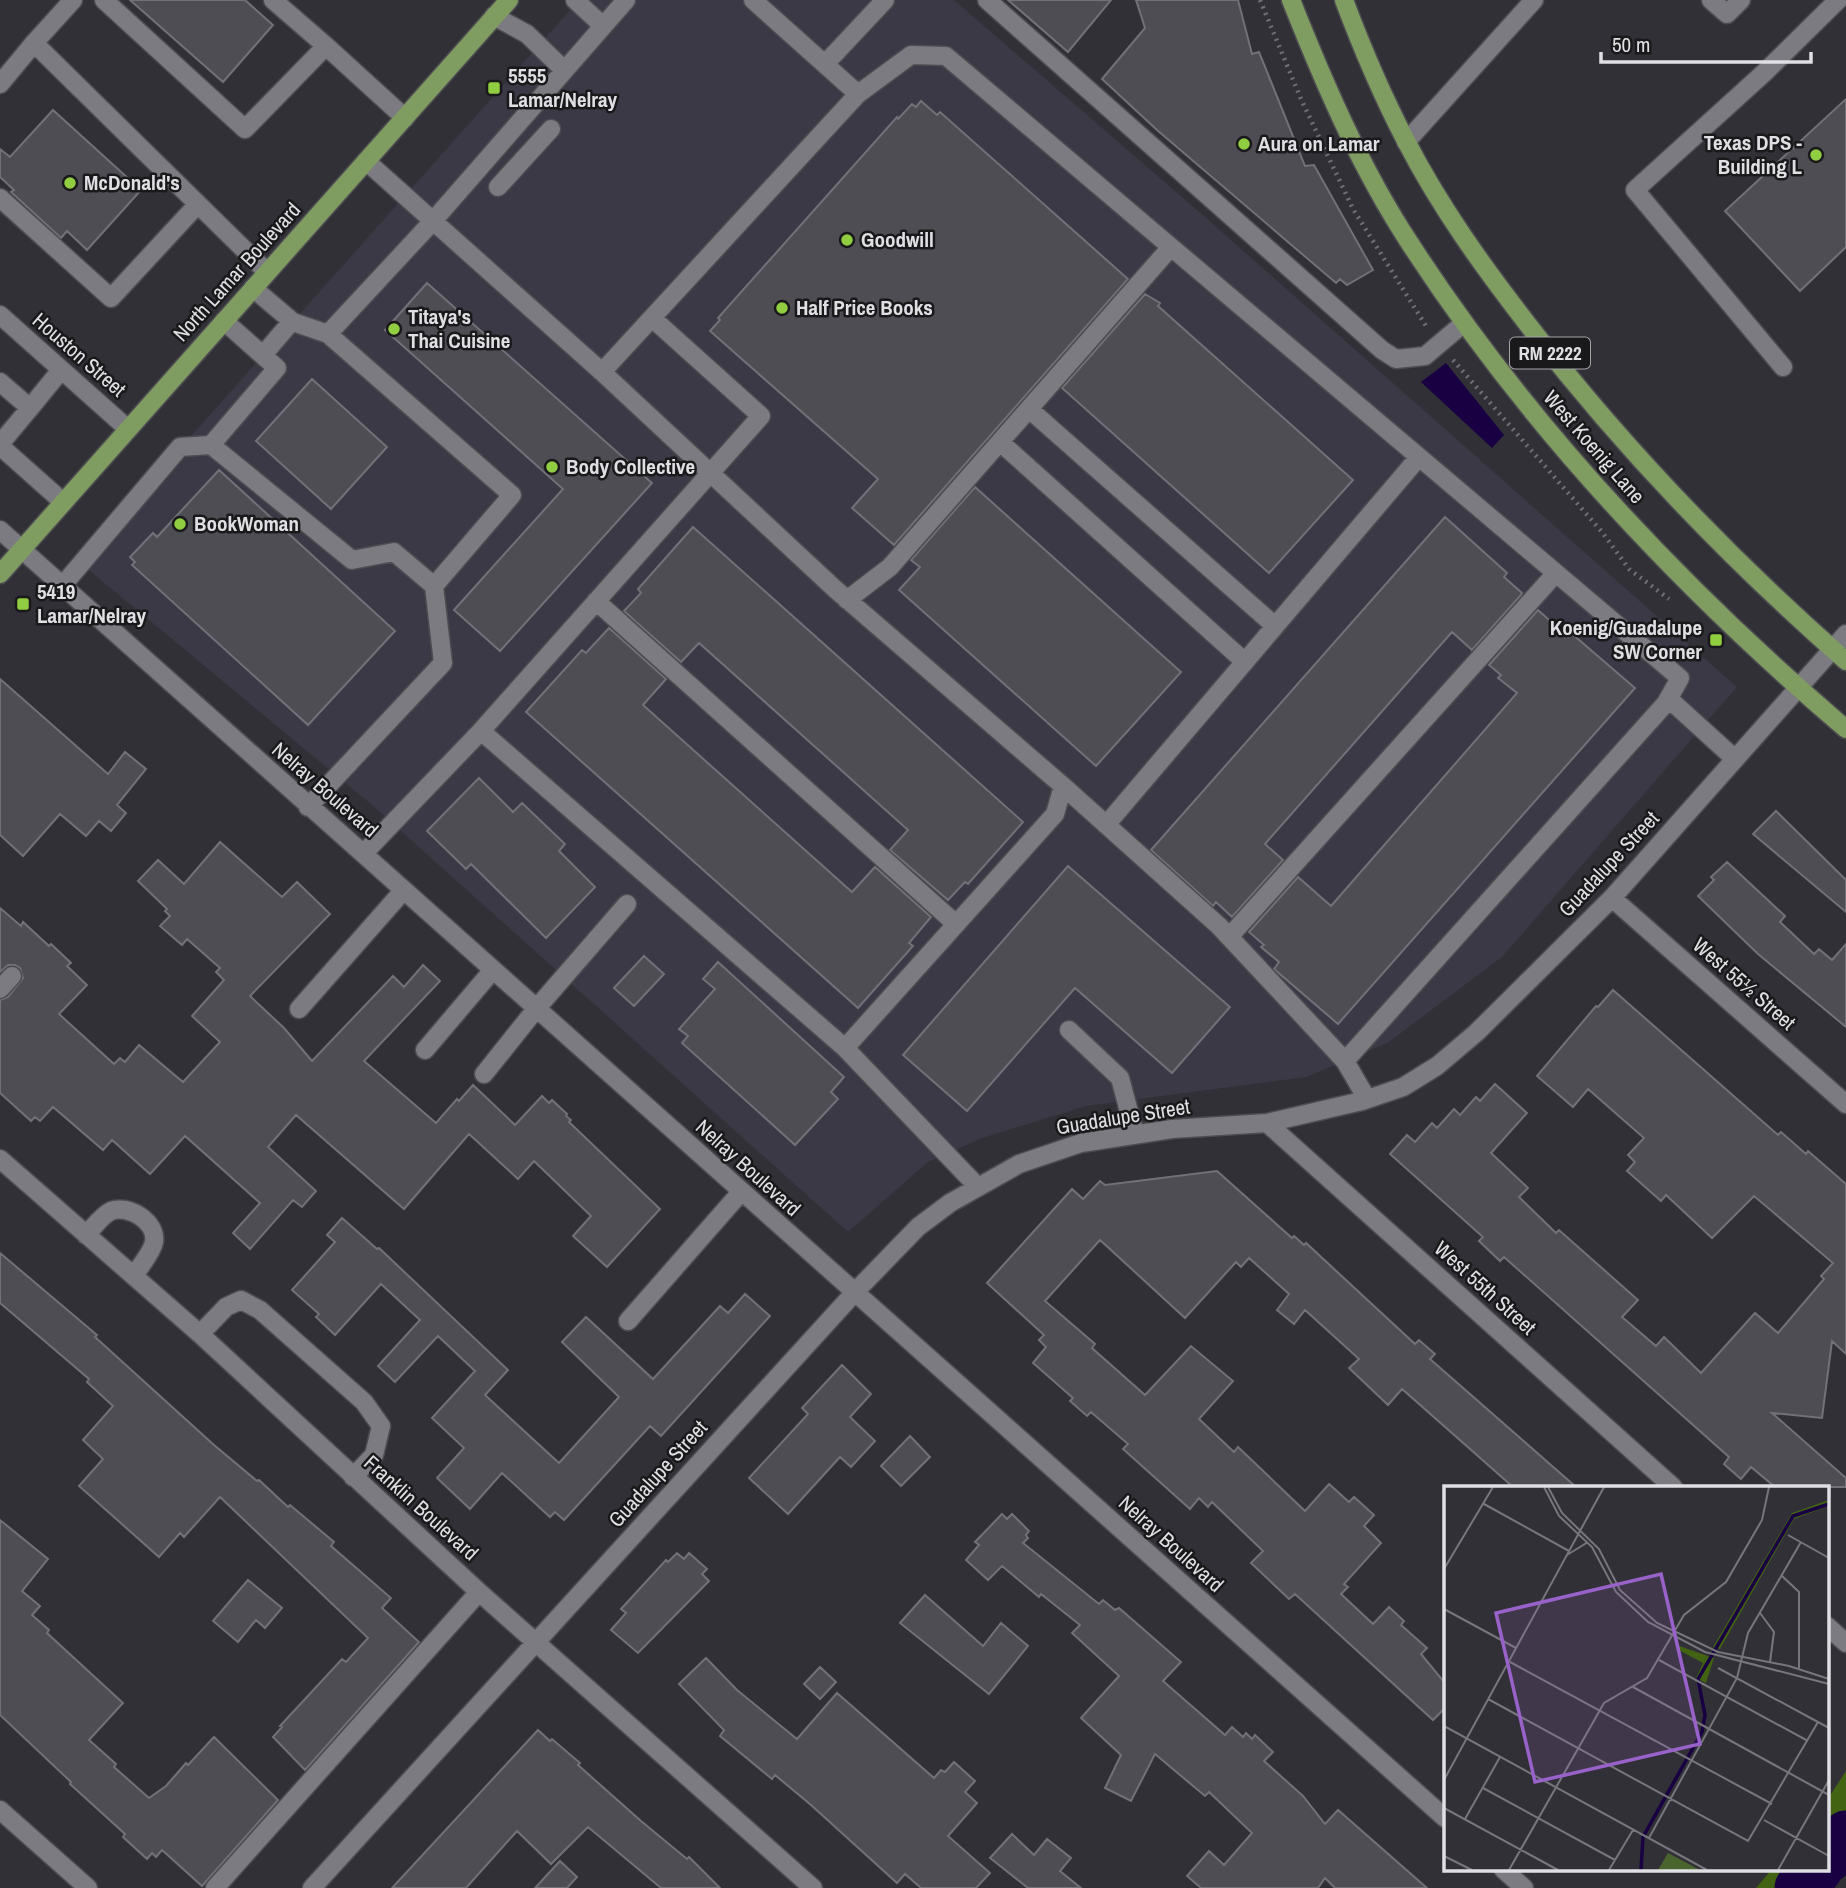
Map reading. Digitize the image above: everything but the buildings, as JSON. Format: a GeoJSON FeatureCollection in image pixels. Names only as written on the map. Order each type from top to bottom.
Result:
{"type":"FeatureCollection","features":[{"type":"Feature","properties":{"kind":"main road","name":"North Lamar Boulevard"},"geometry":{"type":"LineString","coordinates":[[0,573],[509,0]]}},
{"type":"Feature","properties":{"kind":"main road","name":"West Koenig Lane"},"geometry":{"type":"LineString","coordinates":[[1290,0],[1323,81],[1368,170],[1408,241],[1464,323],[1588,477],[1730,626],[1846,729]]}},
{"type":"Feature","properties":{"kind":"main road","name":"West Koenig Lane"},"geometry":{"type":"LineString","coordinates":[[1344,0],[1366,60],[1406,142],[1449,215],[1496,282],[1576,385],[1684,508],[1839,655]]}},
{"type":"Feature","properties":{"kind":"street"},"geometry":{"type":"LineString","coordinates":[[0,84],[73,0]]}},
{"type":"Feature","properties":{"kind":"street"},"geometry":{"type":"LineString","coordinates":[[104,0],[245,129],[326,46]]}},
{"type":"Feature","properties":{"kind":"street"},"geometry":{"type":"LineString","coordinates":[[274,0],[405,118]]}},
{"type":"Feature","properties":{"kind":"street"},"geometry":{"type":"LineString","coordinates":[[575,0],[603,26]]}},
{"type":"Feature","properties":{"kind":"street"},"geometry":{"type":"LineString","coordinates":[[328,334],[433,221],[626,0]]}},
{"type":"Feature","properties":{"kind":"street"},"geometry":{"type":"LineString","coordinates":[[753,0],[858,94]]}},
{"type":"Feature","properties":{"kind":"street"},"geometry":{"type":"LineString","coordinates":[[825,64],[886,0]]}},
{"type":"Feature","properties":{"kind":"street"},"geometry":{"type":"LineString","coordinates":[[987,0],[1382,350],[1396,359],[1425,356],[1464,323]]}},
{"type":"Feature","properties":{"kind":"street"},"geometry":{"type":"LineString","coordinates":[[1406,142],[1534,0]]}},
{"type":"Feature","properties":{"kind":"street"},"geometry":{"type":"LineString","coordinates":[[1711,0],[1727,14],[1741,0]]}},
{"type":"Feature","properties":{"kind":"street"},"geometry":{"type":"LineString","coordinates":[[1783,367],[1636,190],[1839,0]]}},
{"type":"Feature","properties":{"kind":"street"},"geometry":{"type":"LineString","coordinates":[[494,16],[527,34],[564,71]]}},
{"type":"Feature","properties":{"kind":"street"},"geometry":{"type":"LineString","coordinates":[[34,43],[267,272]]}},
{"type":"Feature","properties":{"kind":"street"},"geometry":{"type":"LineString","coordinates":[[602,372],[858,94],[911,55],[946,56],[1680,678],[1669,699],[1345,1061]]}},
{"type":"Feature","properties":{"kind":"street"},"geometry":{"type":"LineString","coordinates":[[498,187],[551,129]]}},
{"type":"Feature","properties":{"kind":"street"},"geometry":{"type":"LineString","coordinates":[[366,161],[602,372],[847,600],[1063,786],[1230,937],[1345,1061],[1367,1099]]}},
{"type":"Feature","properties":{"kind":"street"},"geometry":{"type":"LineString","coordinates":[[0,198],[111,298],[198,204]]}},
{"type":"Feature","properties":{"kind":"street"},"geometry":{"type":"LineString","coordinates":[[847,600],[890,567],[1171,247]]}},
{"type":"Feature","properties":{"kind":"street"},"geometry":{"type":"LineString","coordinates":[[253,288],[292,321],[328,334],[512,495],[434,586]]}},
{"type":"Feature","properties":{"kind":"street","name":"Houston Street"},"geometry":{"type":"LineString","coordinates":[[0,316],[128,429]]}},
{"type":"Feature","properties":{"kind":"street"},"geometry":{"type":"LineString","coordinates":[[364,853],[481,731],[761,416],[652,318]]}},
{"type":"Feature","properties":{"kind":"street"},"geometry":{"type":"LineString","coordinates":[[211,445],[277,368],[224,321]]}},
{"type":"Feature","properties":{"kind":"street"},"geometry":{"type":"LineString","coordinates":[[263,355],[292,321]]}},
{"type":"Feature","properties":{"kind":"street"},"geometry":{"type":"LineString","coordinates":[[61,370],[0,445],[64,502]]}},
{"type":"Feature","properties":{"kind":"street"},"geometry":{"type":"LineString","coordinates":[[0,382],[30,408]]}},
{"type":"Feature","properties":{"kind":"street"},"geometry":{"type":"LineString","coordinates":[[1029,409],[1275,626]]}},
{"type":"Feature","properties":{"kind":"street"},"geometry":{"type":"LineString","coordinates":[[1000,442],[1245,662]]}},
{"type":"Feature","properties":{"kind":"street"},"geometry":{"type":"LineString","coordinates":[[63,585],[180,447],[211,445],[352,560],[394,552],[434,586],[443,663],[308,807]]}},
{"type":"Feature","properties":{"kind":"street"},"geometry":{"type":"LineString","coordinates":[[1106,825],[1419,457]]}},
{"type":"Feature","properties":{"kind":"street","name":"Nelray Boulevard"},"geometry":{"type":"LineString","coordinates":[[0,530],[1444,1817]]}},
{"type":"Feature","properties":{"kind":"street"},"geometry":{"type":"LineString","coordinates":[[1230,937],[1556,573]]}},
{"type":"Feature","properties":{"kind":"street"},"geometry":{"type":"LineString","coordinates":[[596,601],[957,924]]}},
{"type":"Feature","properties":{"kind":"street","name":"Guadalupe Street"},"geometry":{"type":"LineString","coordinates":[[312,1888],[855,1292],[918,1227],[950,1203],[1018,1164],[1054,1150],[1135,1134],[1267,1123],[1367,1099],[1403,1087],[1437,1066],[1476,1033],[1612,898],[1797,688],[1839,655],[1846,634]]}},
{"type":"Feature","properties":{"kind":"street"},"geometry":{"type":"LineString","coordinates":[[1669,699],[1735,759]]}},
{"type":"Feature","properties":{"kind":"street"},"geometry":{"type":"LineString","coordinates":[[481,731],[845,1048],[978,1187]]}},
{"type":"Feature","properties":{"kind":"street"},"geometry":{"type":"LineString","coordinates":[[845,1048],[1055,814],[1063,786]]}},
{"type":"Feature","properties":{"kind":"street"},"geometry":{"type":"LineString","coordinates":[[299,1009],[403,891]]}},
{"type":"Feature","properties":{"kind":"street","name":"West 55½ Street"},"geometry":{"type":"LineString","coordinates":[[1612,898],[1846,1104]]}},
{"type":"Feature","properties":{"kind":"street"},"geometry":{"type":"LineString","coordinates":[[484,1074],[627,904]]}},
{"type":"Feature","properties":{"kind":"street"},"geometry":{"type":"LineString","coordinates":[[425,1050],[492,971]]}},
{"type":"Feature","properties":{"kind":"street"},"geometry":{"type":"LineString","coordinates":[[1069,1030],[1120,1078],[1135,1134]]}},
{"type":"Feature","properties":{"kind":"street","name":"West 55th Street"},"geometry":{"type":"LineString","coordinates":[[1267,1123],[1672,1486]]}},
{"type":"Feature","properties":{"kind":"street","name":"Franklin Boulevard"},"geometry":{"type":"LineString","coordinates":[[0,1159],[200,1334],[479,1592],[813,1888]]}},
{"type":"Feature","properties":{"kind":"street"},"geometry":{"type":"LineString","coordinates":[[628,1321],[741,1192]]}},
{"type":"Feature","properties":{"kind":"street"},"geometry":{"type":"LineString","coordinates":[[86,1235],[110,1212],[127,1209],[149,1223],[154,1244],[134,1276]]}},
{"type":"Feature","properties":{"kind":"street"},"geometry":{"type":"LineString","coordinates":[[200,1334],[226,1307],[241,1300],[260,1310],[364,1402],[381,1426],[374,1455],[353,1477]]}},
{"type":"Feature","properties":{"kind":"street"},"geometry":{"type":"LineString","coordinates":[[215,1888],[479,1592]]}},
{"type":"Feature","properties":{"kind":"street"},"geometry":{"type":"LineString","coordinates":[[1828,1627],[1846,1643]]}},
{"type":"Feature","properties":{"kind":"street"},"geometry":{"type":"LineString","coordinates":[[0,1810],[88,1888]]}},
{"type":"Feature","properties":{"kind":"street"},"geometry":{"type":"LineString","coordinates":[[1504,1870],[1524,1888]]}},
{"type":"Feature","properties":{"kind":"shaded area"},"geometry":{"type":"Polygon","coordinates":[[[579,0],[954,0],[1197,210],[1737,687],[1502,957],[1389,1042],[1307,1077],[1086,1106],[982,1138],[928,1162],[848,1232],[372,805],[79,562],[579,0]]]}},
{"type":"Feature","properties":{"kind":"shaded area"},"geometry":{"type":"Polygon","coordinates":[[[1446,363],[1504,435],[1492,448],[1421,382],[1446,363]]]}},
{"type":"Feature","properties":{"kind":"green space"},"geometry":{"type":"Polygon","coordinates":[[[1846,1771],[1846,1861],[1822,1888],[1756,1888],[1771,1870],[1828,1870],[1828,1798],[1846,1771]]]}},
{"type":"Feature","properties":{"kind":"waterway"},"geometry":{"type":"LineString","coordinates":[[1828,1857],[1846,1836]]}},
{"type":"Feature","properties":{"kind":"waterway"},"geometry":{"type":"LineString","coordinates":[[1800,1888],[1816,1870]]}},
{"type":"Feature","properties":{"kind":"place","name":"5555 Lamar/Nelray"},"geometry":{"type":"Point","coordinates":[494,88]}},
{"type":"Feature","properties":{"kind":"place","name":"Aura on Lamar"},"geometry":{"type":"Point","coordinates":[1244,144]}},
{"type":"Feature","properties":{"kind":"place","name":"Texas DPS - Building L"},"geometry":{"type":"Point","coordinates":[1816,155]}},
{"type":"Feature","properties":{"kind":"place","name":"McDonald's"},"geometry":{"type":"Point","coordinates":[70,183]}},
{"type":"Feature","properties":{"kind":"place","name":"Goodwill"},"geometry":{"type":"Point","coordinates":[847,240]}},
{"type":"Feature","properties":{"kind":"place","name":"Half Price Books"},"geometry":{"type":"Point","coordinates":[782,308]}},
{"type":"Feature","properties":{"kind":"place","name":"Titaya's Thai Cuisine"},"geometry":{"type":"Point","coordinates":[394,329]}},
{"type":"Feature","properties":{"kind":"place","name":"Body Collective"},"geometry":{"type":"Point","coordinates":[552,467]}},
{"type":"Feature","properties":{"kind":"place","name":"BookWoman"},"geometry":{"type":"Point","coordinates":[180,524]}},
{"type":"Feature","properties":{"kind":"place","name":"5419 Lamar/Nelray"},"geometry":{"type":"Point","coordinates":[23,604]}},
{"type":"Feature","properties":{"kind":"place","name":"Koenig/Guadalupe SW Corner"},"geometry":{"type":"Point","coordinates":[1716,640]}}]}
